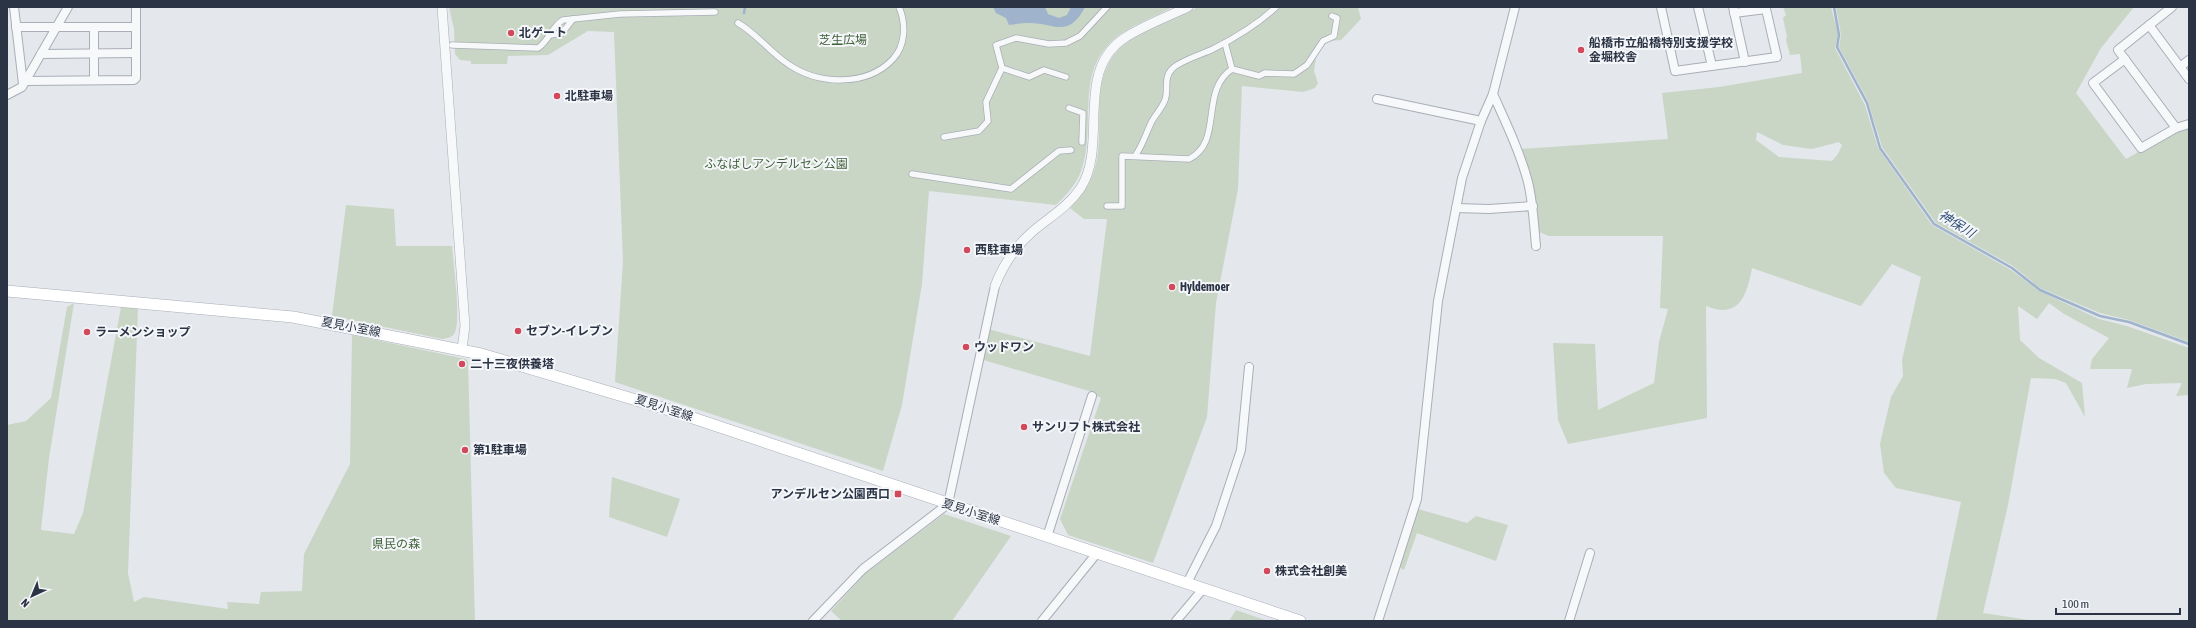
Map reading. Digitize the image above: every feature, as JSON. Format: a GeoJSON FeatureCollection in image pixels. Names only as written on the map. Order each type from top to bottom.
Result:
{"type":"FeatureCollection","features":[{"type":"Feature","properties":{"kind":"main road","name":"夏見小室線"},"geometry":{"type":"LineString","coordinates":[[7,291],[293,317],[462,349],[626,396],[1300,621]]}},
{"type":"Feature","properties":{"kind":"street"},"geometry":{"type":"LineString","coordinates":[[14,7],[24,82]]}},
{"type":"Feature","properties":{"kind":"street"},"geometry":{"type":"LineString","coordinates":[[7,95],[17,91],[24,82],[68,7]]}},
{"type":"Feature","properties":{"kind":"street"},"geometry":{"type":"LineString","coordinates":[[24,82],[134,80],[136,78],[136,7]]}},
{"type":"Feature","properties":{"kind":"street"},"geometry":{"type":"LineString","coordinates":[[442,7],[465,326],[462,349]]}},
{"type":"Feature","properties":{"kind":"street"},"geometry":{"type":"LineString","coordinates":[[738,23],[748,29],[778,57],[796,70],[819,77],[849,80],[875,72],[886,66],[897,54],[904,27],[899,7]]}},
{"type":"Feature","properties":{"kind":"street"},"geometry":{"type":"LineString","coordinates":[[944,138],[979,131],[988,121],[986,102],[1002,68],[996,45],[1016,38],[1049,44],[1066,43],[1080,36],[1107,7]]}},
{"type":"Feature","properties":{"kind":"street"},"geometry":{"type":"LineString","coordinates":[[813,621],[863,569],[948,504],[995,286],[1003,267],[1016,248],[1033,231],[1072,198],[1088,175],[1092,156],[1097,84],[1108,55],[1123,39],[1188,7]]}},
{"type":"Feature","properties":{"kind":"street"},"geometry":{"type":"LineString","coordinates":[[1135,156],[1141,148],[1152,121],[1166,99],[1166,81],[1172,68],[1179,63],[1192,59],[1225,43],[1254,25],[1276,7]]}},
{"type":"Feature","properties":{"kind":"street"},"geometry":{"type":"LineString","coordinates":[[1378,621],[1417,499],[1438,301],[1462,178],[1481,121],[1493,94],[1515,7]]}},
{"type":"Feature","properties":{"kind":"street"},"geometry":{"type":"LineString","coordinates":[[1661,7],[1675,71],[1745,62],[1777,57],[1766,9],[1733,10],[1745,62]]}},
{"type":"Feature","properties":{"kind":"street"},"geometry":{"type":"LineString","coordinates":[[1698,7],[1712,66]]}},
{"type":"Feature","properties":{"kind":"street"},"geometry":{"type":"LineString","coordinates":[[2172,7],[2118,50],[2176,128]]}},
{"type":"Feature","properties":{"kind":"street"},"geometry":{"type":"LineString","coordinates":[[452,46],[538,48],[550,35],[558,23],[572,19],[620,14],[715,12]]}},
{"type":"Feature","properties":{"kind":"street"},"geometry":{"type":"LineString","coordinates":[[1232,70],[1259,76],[1265,73],[1286,74],[1300,72],[1307,65],[1323,41],[1334,36],[1337,18],[1332,16]]}},
{"type":"Feature","properties":{"kind":"street"},"geometry":{"type":"LineString","coordinates":[[550,35],[562,33],[572,19]]}},
{"type":"Feature","properties":{"kind":"street"},"geometry":{"type":"LineString","coordinates":[[2149,25],[2189,79]]}},
{"type":"Feature","properties":{"kind":"street"},"geometry":{"type":"LineString","coordinates":[[94,26],[94,80]]}},
{"type":"Feature","properties":{"kind":"street"},"geometry":{"type":"LineString","coordinates":[[16,27],[136,27]]}},
{"type":"Feature","properties":{"kind":"street"},"geometry":{"type":"LineString","coordinates":[[1225,43],[1232,70]]}},
{"type":"Feature","properties":{"kind":"street"},"geometry":{"type":"LineString","coordinates":[[41,54],[136,53]]}},
{"type":"Feature","properties":{"kind":"street"},"geometry":{"type":"LineString","coordinates":[[2125,59],[2093,82],[2141,148],[2176,128],[2189,124]]}},
{"type":"Feature","properties":{"kind":"street"},"geometry":{"type":"LineString","coordinates":[[2180,67],[2189,60]]}},
{"type":"Feature","properties":{"kind":"street"},"geometry":{"type":"LineString","coordinates":[[1002,68],[1029,77],[1044,70],[1066,77]]}},
{"type":"Feature","properties":{"kind":"street"},"geometry":{"type":"LineString","coordinates":[[1107,206],[1122,206],[1122,156],[1189,159],[1200,152],[1206,142],[1217,83],[1232,70]]}},
{"type":"Feature","properties":{"kind":"street"},"geometry":{"type":"LineString","coordinates":[[1493,94],[1514,143],[1528,182],[1533,206],[1536,246]]}},
{"type":"Feature","properties":{"kind":"street"},"geometry":{"type":"LineString","coordinates":[[1378,99],[1481,121]]}},
{"type":"Feature","properties":{"kind":"street"},"geometry":{"type":"LineString","coordinates":[[1069,108],[1083,113],[1082,142]]}},
{"type":"Feature","properties":{"kind":"street"},"geometry":{"type":"LineString","coordinates":[[912,174],[1011,189],[1059,151],[1062,145]]}},
{"type":"Feature","properties":{"kind":"street"},"geometry":{"type":"LineString","coordinates":[[1059,151],[1071,150]]}},
{"type":"Feature","properties":{"kind":"street"},"geometry":{"type":"LineString","coordinates":[[1456,208],[1490,209],[1533,206]]}},
{"type":"Feature","properties":{"kind":"street"},"geometry":{"type":"LineString","coordinates":[[1187,583],[1216,526],[1241,450],[1249,367]]}},
{"type":"Feature","properties":{"kind":"street"},"geometry":{"type":"LineString","coordinates":[[1047,537],[1092,396]]}},
{"type":"Feature","properties":{"kind":"street"},"geometry":{"type":"LineString","coordinates":[[1042,621],[1097,553]]}},
{"type":"Feature","properties":{"kind":"street"},"geometry":{"type":"LineString","coordinates":[[1569,621],[1590,553]]}},
{"type":"Feature","properties":{"kind":"street"},"geometry":{"type":"LineString","coordinates":[[1176,621],[1203,589]]}},
{"type":"Feature","properties":{"kind":"green space","name":"ふなばしアンデルセン公園"},"geometry":{"type":"Polygon","coordinates":[[[449,7],[1173,7],[1123,32],[1110,43],[1099,57],[1093,72],[1090,88],[1087,138],[1081,171],[1074,185],[1056,205],[929,191],[922,284],[902,405],[883,471],[615,382],[623,261],[614,32],[588,31],[548,55],[508,56],[507,64],[471,64],[471,61],[460,60],[455,54],[454,29],[449,7]]]}},
{"type":"Feature","properties":{"kind":"green space"},"geometry":{"type":"Polygon","coordinates":[[[1198,7],[1358,7],[1361,19],[1341,40],[1329,41],[1319,50],[1314,71],[1318,83],[1315,88],[1303,92],[1242,86],[1238,189],[1216,303],[1207,417],[1153,563],[1068,535],[1060,519],[1101,398],[1089,391],[980,359],[988,329],[1090,356],[1107,219],[1084,219],[1070,208],[1086,188],[1096,164],[1101,90],[1104,76],[1109,62],[1118,50],[1133,38],[1198,7]]]}},
{"type":"Feature","properties":{"kind":"green space"},"geometry":{"type":"Polygon","coordinates":[[[1783,7],[1831,7],[1838,34],[1835,48],[1865,105],[1878,148],[1932,225],[2011,270],[2039,291],[2099,319],[2127,326],[2189,348],[2189,395],[2176,396],[2182,383],[2146,384],[2127,388],[2132,369],[2090,369],[2092,359],[2109,338],[2064,314],[2049,303],[2037,319],[2018,306],[2020,340],[2039,358],[2082,383],[2085,417],[2066,383],[2055,379],[2031,378],[2008,505],[1983,613],[2036,621],[1936,621],[1961,502],[1896,488],[1884,473],[1880,444],[1891,397],[1903,376],[1902,360],[1921,277],[1892,264],[1861,306],[1752,268],[1744,296],[1734,307],[1726,310],[1706,306],[1707,418],[1568,444],[1558,420],[1553,343],[1595,344],[1598,410],[1654,383],[1659,342],[1668,309],[1660,308],[1663,236],[1549,236],[1539,232],[1520,149],[1668,139],[1662,93],[1719,87],[1802,73],[1800,54],[1790,55],[1783,18],[1786,15],[1783,7]],[[1757,132],[1756,140],[1779,157],[1832,161],[1838,154],[1842,145],[1839,142],[1812,149],[1783,145],[1757,132]]]}},
{"type":"Feature","properties":{"kind":"green space"},"geometry":{"type":"Polygon","coordinates":[[[1836,7],[2134,7],[2101,48],[2076,93],[2126,159],[2181,128],[2189,126],[2189,342],[2129,320],[2100,313],[2040,288],[2013,266],[1936,223],[1882,147],[1868,101],[1839,47],[1841,35],[1836,7]]]}},
{"type":"Feature","properties":{"kind":"green space"},"geometry":{"type":"Polygon","coordinates":[[[346,205],[394,209],[396,246],[452,246],[457,305],[456,327],[453,335],[449,338],[442,339],[332,316],[346,205]]]}},
{"type":"Feature","properties":{"kind":"green space","name":"県民の森"},"geometry":{"type":"Polygon","coordinates":[[[74,303],[49,458],[41,530],[74,534],[83,513],[121,307],[138,308],[128,573],[134,602],[144,597],[228,609],[227,602],[259,604],[261,592],[302,591],[304,554],[350,464],[352,335],[466,359],[468,362],[475,621],[7,621],[7,425],[26,421],[51,398],[67,307],[74,303]]]}},
{"type":"Feature","properties":{"kind":"green space"},"geometry":{"type":"Polygon","coordinates":[[[612,477],[680,499],[667,537],[609,517],[612,477]]]}},
{"type":"Feature","properties":{"kind":"green space"},"geometry":{"type":"Polygon","coordinates":[[[1418,509],[1467,523],[1476,516],[1508,525],[1496,561],[1417,533],[1404,570],[1399,567],[1418,509]]]}},
{"type":"Feature","properties":{"kind":"green space"},"geometry":{"type":"Polygon","coordinates":[[[944,514],[1011,536],[952,621],[842,621],[831,611],[866,573],[944,514]]]}},
{"type":"Feature","properties":{"kind":"green space"},"geometry":{"type":"Polygon","coordinates":[[[1236,610],[1268,621],[1229,621],[1236,610]]]}},
{"type":"Feature","properties":{"kind":"water"},"geometry":{"type":"Polygon","coordinates":[[[993,7],[1045,7],[1048,14],[1059,18],[1067,15],[1071,7],[1085,7],[1079,17],[1072,23],[1060,27],[1037,23],[1020,23],[1009,25],[1006,18],[996,13],[993,7]]]}},
{"type":"Feature","properties":{"kind":"waterway"},"geometry":{"type":"LineString","coordinates":[[744,13],[745,7]]}},
{"type":"Feature","properties":{"kind":"waterway","name":"神保川"},"geometry":{"type":"LineString","coordinates":[[1834,7],[1839,35],[1837,47],[1867,103],[1880,148],[1934,224],[2012,268],[2040,290],[2100,316],[2129,322],[2189,344]]}},
{"type":"Feature","properties":{"kind":"place","name":"北ゲート"},"geometry":{"type":"Point","coordinates":[511,33]}},
{"type":"Feature","properties":{"kind":"place","name":"船橋市立船橋特別支援学校 金堀校舎"},"geometry":{"type":"Point","coordinates":[1581,50]}},
{"type":"Feature","properties":{"kind":"place","name":"北駐車場"},"geometry":{"type":"Point","coordinates":[557,96]}},
{"type":"Feature","properties":{"kind":"place","name":"西駐車場"},"geometry":{"type":"Point","coordinates":[967,250]}},
{"type":"Feature","properties":{"kind":"place","name":"Hyldemoer"},"geometry":{"type":"Point","coordinates":[1172,287]}},
{"type":"Feature","properties":{"kind":"place","name":"セブン-イレブン"},"geometry":{"type":"Point","coordinates":[518,331]}},
{"type":"Feature","properties":{"kind":"place","name":"ラーメンショップ"},"geometry":{"type":"Point","coordinates":[87,332]}},
{"type":"Feature","properties":{"kind":"place","name":"ウッドワン"},"geometry":{"type":"Point","coordinates":[966,347]}},
{"type":"Feature","properties":{"kind":"place","name":"二十三夜供養塔"},"geometry":{"type":"Point","coordinates":[462,364]}},
{"type":"Feature","properties":{"kind":"place","name":"サンリフト株式会社"},"geometry":{"type":"Point","coordinates":[1024,427]}},
{"type":"Feature","properties":{"kind":"place","name":"第1駐車場"},"geometry":{"type":"Point","coordinates":[465,450]}},
{"type":"Feature","properties":{"kind":"place","name":"アンデルセン公園西口"},"geometry":{"type":"Point","coordinates":[898,494]}},
{"type":"Feature","properties":{"kind":"place","name":"株式会社創美"},"geometry":{"type":"Point","coordinates":[1267,571]}},
{"type":"Feature","properties":{"kind":"park label","name":"芝生広場"},"geometry":{"type":"Point","coordinates":[843,40]}}]}
